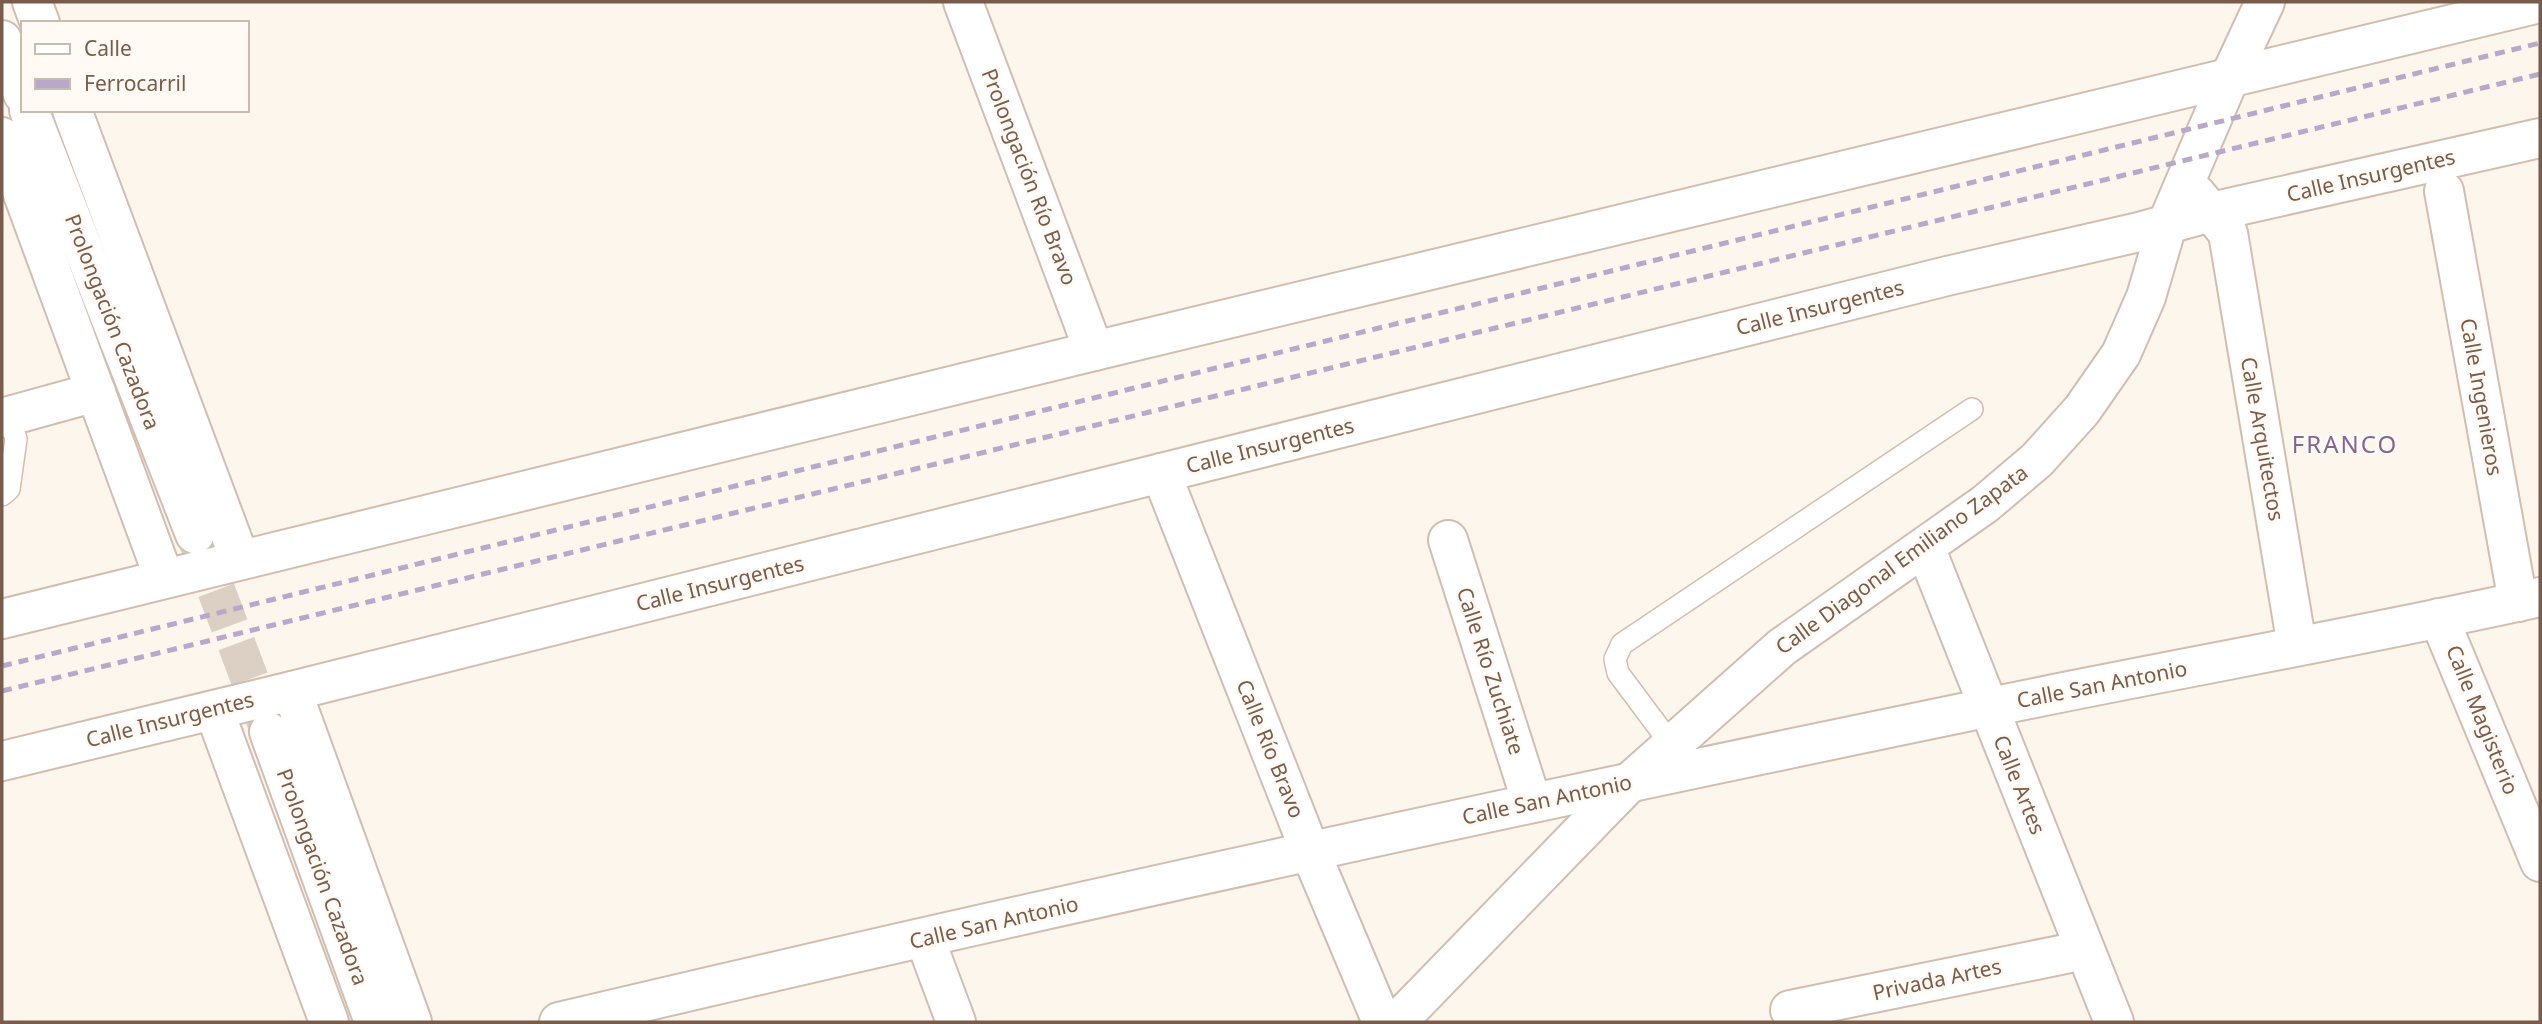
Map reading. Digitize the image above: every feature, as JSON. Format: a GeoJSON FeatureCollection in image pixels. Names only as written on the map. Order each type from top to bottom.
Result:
{"type":"FeatureCollection","features":[{"type":"Feature","properties":{"kind":"street"},"geometry":{"type":"LineString","coordinates":[[32,2],[39,21]]}},
{"type":"Feature","properties":{"kind":"street","name":"Prolongación Río Bravo"},"geometry":{"type":"LineString","coordinates":[[963,2],[1094,351]]}},
{"type":"Feature","properties":{"kind":"street","name":"Calle Diagonal Emiliano Zapata"},"geometry":{"type":"LineString","coordinates":[[1397,1022],[1630,782],[1671,744],[1782,647],[1985,504],[2037,460],[2082,410],[2121,354],[2146,297],[2168,222],[2265,2]]}},
{"type":"Feature","properties":{"kind":"street"},"geometry":{"type":"LineString","coordinates":[[2,618],[1094,351],[2540,3]]}},
{"type":"Feature","properties":{"kind":"street"},"geometry":{"type":"LineString","coordinates":[[2,40],[21,88]]}},
{"type":"Feature","properties":{"kind":"street","name":"Prolongación Cazadora"},"geometry":{"type":"LineString","coordinates":[[30,112],[195,534]]}},
{"type":"Feature","properties":{"kind":"street"},"geometry":{"type":"LineString","coordinates":[[73,112],[240,560]]}},
{"type":"Feature","properties":{"kind":"street"},"geometry":{"type":"LineString","coordinates":[[2,137],[164,578]]}},
{"type":"Feature","properties":{"kind":"street","name":"Calle Insurgentes"},"geometry":{"type":"LineString","coordinates":[[2,761],[292,691],[1933,280],[2138,232],[2168,222],[2219,222],[2540,138]]}},
{"type":"Feature","properties":{"kind":"street"},"geometry":{"type":"LineString","coordinates":[[2186,182],[2219,222]]}},
{"type":"Feature","properties":{"kind":"street","name":"Calle Ingenieros"},"geometry":{"type":"LineString","coordinates":[[2444,191],[2529,600]]}},
{"type":"Feature","properties":{"kind":"street","name":"Calle Arquitectos"},"geometry":{"type":"LineString","coordinates":[[2219,222],[2297,646]]}},
{"type":"Feature","properties":{"kind":"street"},"geometry":{"type":"LineString","coordinates":[[5,417],[96,392]]}},
{"type":"Feature","properties":{"kind":"street","name":"Calle Río Bravo"},"geometry":{"type":"LineString","coordinates":[[1161,473],[1310,851],[1382,1022]]}},
{"type":"Feature","properties":{"kind":"street","name":"Calle Río Zuchiate"},"geometry":{"type":"LineString","coordinates":[[1448,540],[1532,803]]}},
{"type":"Feature","properties":{"kind":"street","name":"Calle Artes"},"geometry":{"type":"LineString","coordinates":[[1925,547],[2114,1022]]}},
{"type":"Feature","properties":{"kind":"street","name":"Calle San Antonio"},"geometry":{"type":"LineString","coordinates":[[559,1022],[651,1012],[925,939],[1310,851],[1630,782],[2529,600]]}},
{"type":"Feature","properties":{"kind":"street","name":"Calle Magisterio"},"geometry":{"type":"LineString","coordinates":[[2439,618],[2540,862]]}},
{"type":"Feature","properties":{"kind":"street"},"geometry":{"type":"LineString","coordinates":[[292,691],[412,1022]]}},
{"type":"Feature","properties":{"kind":"street"},"geometry":{"type":"LineString","coordinates":[[214,710],[329,1022]]}},
{"type":"Feature","properties":{"kind":"street","name":"Prolongación Cazadora"},"geometry":{"type":"LineString","coordinates":[[269,732],[374,1022]]}},
{"type":"Feature","properties":{"kind":"street"},"geometry":{"type":"LineString","coordinates":[[925,939],[956,1022]]}},
{"type":"Feature","properties":{"kind":"street","name":"Privada Artes"},"geometry":{"type":"LineString","coordinates":[[1790,1010],[2085,950]]}},
{"type":"Feature","properties":{"kind":"lane"},"geometry":{"type":"LineString","coordinates":[[1671,744],[1618,673],[1615,659],[1622,644],[1972,408]]}},
{"type":"Feature","properties":{"kind":"lane"},"geometry":{"type":"LineString","coordinates":[[2,495],[9,489],[16,439],[5,417]]}},
{"type":"Feature","properties":{"kind":"tunnel"},"geometry":{"type":"LineString","coordinates":[[196,537],[269,730]]}},
{"type":"Feature","properties":{"kind":"railway"},"geometry":{"type":"LineString","coordinates":[[2,666],[2540,43]]}},
{"type":"Feature","properties":{"kind":"railway"},"geometry":{"type":"LineString","coordinates":[[2,691],[2540,74]]}},
{"type":"Feature","properties":{"kind":"district","name":"FRANCO"},"geometry":{"type":"Point","coordinates":[2345,445]}}]}
